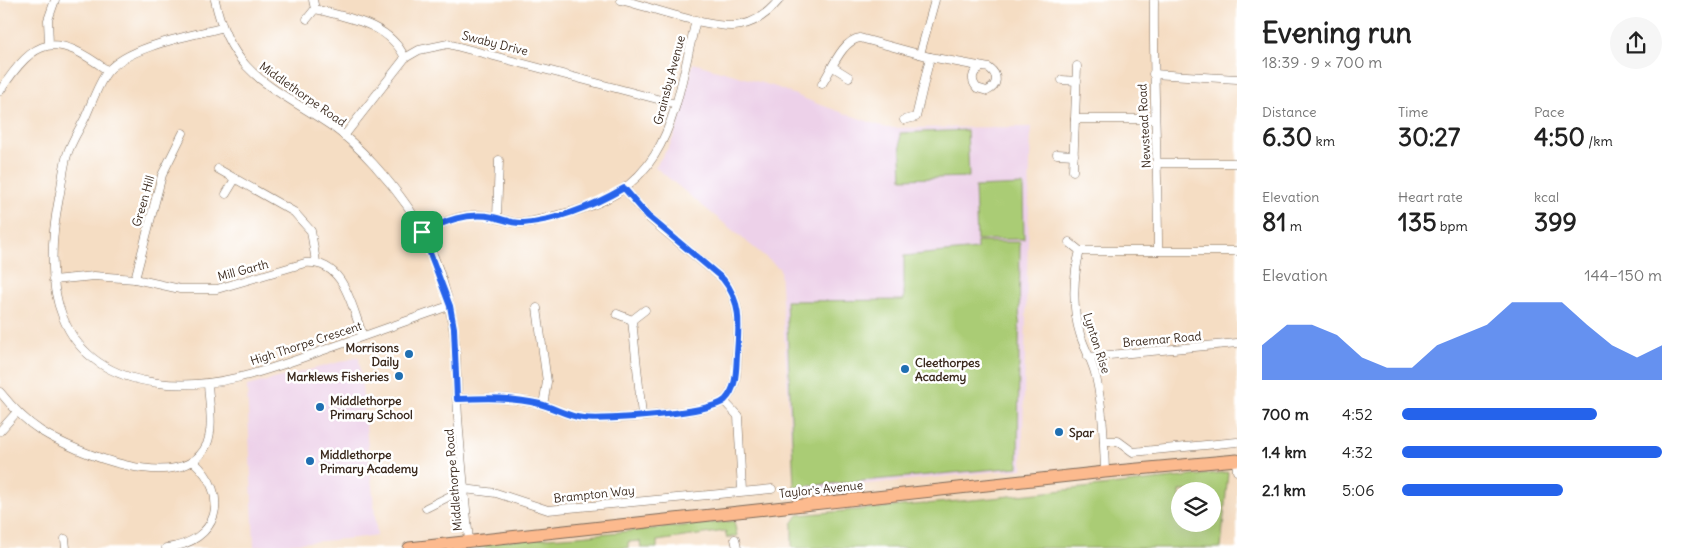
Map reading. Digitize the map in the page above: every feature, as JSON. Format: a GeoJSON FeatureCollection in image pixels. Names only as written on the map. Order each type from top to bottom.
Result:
{"type":"FeatureCollection","features":[{"type":"Feature","properties":{"kind":"main road","name":"Taylor's Avenue"},"geometry":{"type":"LineString","coordinates":[[409,548],[1104,472],[1237,460]]}},
{"type":"Feature","properties":{"kind":"street"},"geometry":{"type":"LineString","coordinates":[[49,44],[48,20],[56,0]]}},
{"type":"Feature","properties":{"kind":"street","name":"Middlethorpe Road"},"geometry":{"type":"LineString","coordinates":[[215,0],[221,28],[235,54],[255,76],[335,128],[344,136],[393,187],[409,208],[422,232],[450,306],[454,328],[457,399],[469,541]]}},
{"type":"Feature","properties":{"kind":"street"},"geometry":{"type":"LineString","coordinates":[[313,0],[315,9]]}},
{"type":"Feature","properties":{"kind":"street"},"geometry":{"type":"LineString","coordinates":[[621,0],[645,3],[721,26],[743,25],[763,16],[779,0]]}},
{"type":"Feature","properties":{"kind":"street"},"geometry":{"type":"LineString","coordinates":[[920,54],[935,0]]}},
{"type":"Feature","properties":{"kind":"street","name":"Newstead Road"},"geometry":{"type":"LineString","coordinates":[[1154,0],[1153,74],[1158,163],[1158,251]]}},
{"type":"Feature","properties":{"kind":"street"},"geometry":{"type":"LineString","coordinates":[[307,19],[315,9]]}},
{"type":"Feature","properties":{"kind":"street"},"geometry":{"type":"LineString","coordinates":[[315,9],[367,24],[380,30],[400,47],[405,58]]}},
{"type":"Feature","properties":{"kind":"street","name":"Grainsby Avenue"},"geometry":{"type":"LineString","coordinates":[[422,232],[465,216],[481,215],[523,223],[576,212],[593,206],[624,188],[646,168],[662,146],[676,104],[696,20]]}},
{"type":"Feature","properties":{"kind":"street"},"geometry":{"type":"LineString","coordinates":[[0,91],[26,57],[33,51],[49,44],[79,52],[108,71],[148,47],[221,28]]}},
{"type":"Feature","properties":{"kind":"street"},"geometry":{"type":"LineString","coordinates":[[822,84],[845,48],[855,39],[864,39],[980,68]]}},
{"type":"Feature","properties":{"kind":"street","name":"Swaby Drive"},"geometry":{"type":"LineString","coordinates":[[344,136],[405,58],[433,46],[448,44],[464,46],[676,104]]}},
{"type":"Feature","properties":{"kind":"street"},"geometry":{"type":"LineString","coordinates":[[904,120],[916,116],[930,57]]}},
{"type":"Feature","properties":{"kind":"street"},"geometry":{"type":"LineString","coordinates":[[1073,171],[1077,66]]}},
{"type":"Feature","properties":{"kind":"street"},"geometry":{"type":"LineString","coordinates":[[833,67],[849,77]]}},
{"type":"Feature","properties":{"kind":"street","name":"High Thorpe Crescent"},"geometry":{"type":"LineString","coordinates":[[108,71],[67,154],[53,229],[52,280],[64,325],[83,348],[97,360],[114,371],[139,380],[158,383],[208,384],[277,366],[450,306]]}},
{"type":"Feature","properties":{"kind":"street"},"geometry":{"type":"LineString","coordinates":[[1153,74],[1237,79]]}},
{"type":"Feature","properties":{"kind":"street"},"geometry":{"type":"LineString","coordinates":[[1062,80],[1077,80]]}},
{"type":"Feature","properties":{"kind":"street"},"geometry":{"type":"LineString","coordinates":[[1075,119],[1155,119]]}},
{"type":"Feature","properties":{"kind":"street","name":"Green Hill"},"geometry":{"type":"LineString","coordinates":[[135,279],[162,175],[184,133]]}},
{"type":"Feature","properties":{"kind":"street"},"geometry":{"type":"LineString","coordinates":[[1058,154],[1074,155]]}},
{"type":"Feature","properties":{"kind":"street"},"geometry":{"type":"LineString","coordinates":[[496,218],[498,160]]}},
{"type":"Feature","properties":{"kind":"street"},"geometry":{"type":"LineString","coordinates":[[1158,163],[1237,163]]}},
{"type":"Feature","properties":{"kind":"street"},"geometry":{"type":"LineString","coordinates":[[218,169],[294,212],[303,221],[311,231],[316,262],[328,267],[339,275],[363,336]]}},
{"type":"Feature","properties":{"kind":"street"},"geometry":{"type":"LineString","coordinates":[[226,194],[235,178]]}},
{"type":"Feature","properties":{"kind":"street"},"geometry":{"type":"LineString","coordinates":[[457,399],[506,398],[543,405],[565,414],[583,418],[601,419],[698,410],[724,401],[733,386],[736,372],[739,312],[732,289],[723,279],[648,216],[624,188]]}},
{"type":"Feature","properties":{"kind":"street"},"geometry":{"type":"LineString","coordinates":[[1069,242],[1080,251],[1237,251]]}},
{"type":"Feature","properties":{"kind":"street","name":"Lynton Rise"},"geometry":{"type":"LineString","coordinates":[[1080,251],[1075,311],[1080,334],[1096,374],[1104,441],[1104,472]]}},
{"type":"Feature","properties":{"kind":"street","name":"Mill Garth"},"geometry":{"type":"LineString","coordinates":[[52,280],[94,276],[135,279],[180,289],[217,289],[305,263],[316,262]]}},
{"type":"Feature","properties":{"kind":"street"},"geometry":{"type":"LineString","coordinates":[[537,308],[548,382],[543,405]]}},
{"type":"Feature","properties":{"kind":"street"},"geometry":{"type":"LineString","coordinates":[[632,320],[645,310]]}},
{"type":"Feature","properties":{"kind":"street"},"geometry":{"type":"LineString","coordinates":[[618,314],[632,320]]}},
{"type":"Feature","properties":{"kind":"street"},"geometry":{"type":"LineString","coordinates":[[632,320],[642,415]]}},
{"type":"Feature","properties":{"kind":"street","name":"Braemar Road"},"geometry":{"type":"LineString","coordinates":[[1088,357],[1237,343]]}},
{"type":"Feature","properties":{"kind":"street"},"geometry":{"type":"LineString","coordinates":[[0,392],[16,413],[63,444],[104,459],[143,469],[171,470],[193,461],[206,446],[210,433],[208,384]]}},
{"type":"Feature","properties":{"kind":"street"},"geometry":{"type":"LineString","coordinates":[[724,401],[738,416],[742,491]]}},
{"type":"Feature","properties":{"kind":"street"},"geometry":{"type":"LineString","coordinates":[[0,431],[16,413]]}},
{"type":"Feature","properties":{"kind":"street"},"geometry":{"type":"LineString","coordinates":[[1104,441],[1118,441],[1133,452],[1237,442]]}},
{"type":"Feature","properties":{"kind":"street","name":"Taylor's Avenue"},"geometry":{"type":"LineString","coordinates":[[1237,460],[1237,471]]}},
{"type":"Feature","properties":{"kind":"street"},"geometry":{"type":"LineString","coordinates":[[166,548],[190,544],[201,536],[211,524],[214,514],[214,493],[206,475],[193,461]]}},
{"type":"Feature","properties":{"kind":"street"},"geometry":{"type":"LineString","coordinates":[[426,508],[464,489]]}},
{"type":"Feature","properties":{"kind":"street","name":"Brampton Way"},"geometry":{"type":"LineString","coordinates":[[464,489],[496,493],[548,510],[772,489]]}},
{"type":"Feature","properties":{"kind":"street"},"geometry":{"type":"LineString","coordinates":[[65,538],[66,548]]}},
{"type":"Feature","properties":{"kind":"street"},"geometry":{"type":"LineString","coordinates":[[735,539],[736,548]]}},
{"type":"Feature","properties":{"kind":"shaded area","name":"Cleethorpes Academy"},"geometry":{"type":"Polygon","coordinates":[[[693,63],[776,87],[887,128],[1031,127],[1022,469],[794,491],[780,269],[655,167],[670,145],[678,125],[693,63]]]}},
{"type":"Feature","properties":{"kind":"shaded area","name":"Middlethorpe Primary Academy"},"geometry":{"type":"Polygon","coordinates":[[[359,357],[377,536],[254,547],[247,386],[359,357]]]}},
{"type":"Feature","properties":{"kind":"green space"},"geometry":{"type":"Polygon","coordinates":[[[967,130],[969,177],[902,179],[900,133],[967,130]]]}},
{"type":"Feature","properties":{"kind":"green space"},"geometry":{"type":"Polygon","coordinates":[[[1023,185],[1024,239],[977,240],[975,187],[1023,185]]]}},
{"type":"Feature","properties":{"kind":"green space"},"geometry":{"type":"Polygon","coordinates":[[[977,242],[1020,242],[1018,467],[794,487],[786,301],[904,300],[904,256],[977,249],[977,242]]]}},
{"type":"Feature","properties":{"kind":"green space"},"geometry":{"type":"Polygon","coordinates":[[[1228,472],[1221,548],[792,548],[792,524],[798,515],[983,499],[1228,472]]]}},
{"type":"Feature","properties":{"kind":"green space"},"geometry":{"type":"Polygon","coordinates":[[[734,521],[737,536],[727,538],[725,531],[657,541],[657,548],[641,548],[640,541],[628,542],[628,548],[574,548],[571,546],[447,548],[487,542],[578,536],[734,521]]]}},
{"type":"Feature","properties":{"kind":"place","name":"Morrisons Daily"},"geometry":{"type":"Point","coordinates":[409,354]}},
{"type":"Feature","properties":{"kind":"place","name":"Cleethorpes Academy"},"geometry":{"type":"Point","coordinates":[905,369]}},
{"type":"Feature","properties":{"kind":"place","name":"Marklews Fisheries"},"geometry":{"type":"Point","coordinates":[399,376]}},
{"type":"Feature","properties":{"kind":"place","name":"Middlethorpe Primary School"},"geometry":{"type":"Point","coordinates":[320,407]}},
{"type":"Feature","properties":{"kind":"place","name":"Spar"},"geometry":{"type":"Point","coordinates":[1059,432]}},
{"type":"Feature","properties":{"kind":"place","name":"Middlethorpe Primary Academy"},"geometry":{"type":"Point","coordinates":[310,461]}},
{"type":"Feature","properties":{"kind":"route"},"geometry":{"type":"LineString","coordinates":[[624,188],[638,207],[723,279],[732,289],[739,312],[739,324],[736,379],[730,394],[724,401],[713,407],[698,410],[601,419],[565,414],[543,405],[517,399],[457,399],[454,328],[450,306],[422,232],[449,220],[465,216],[481,215],[523,223],[576,212],[593,206],[624,188]]}}]}
